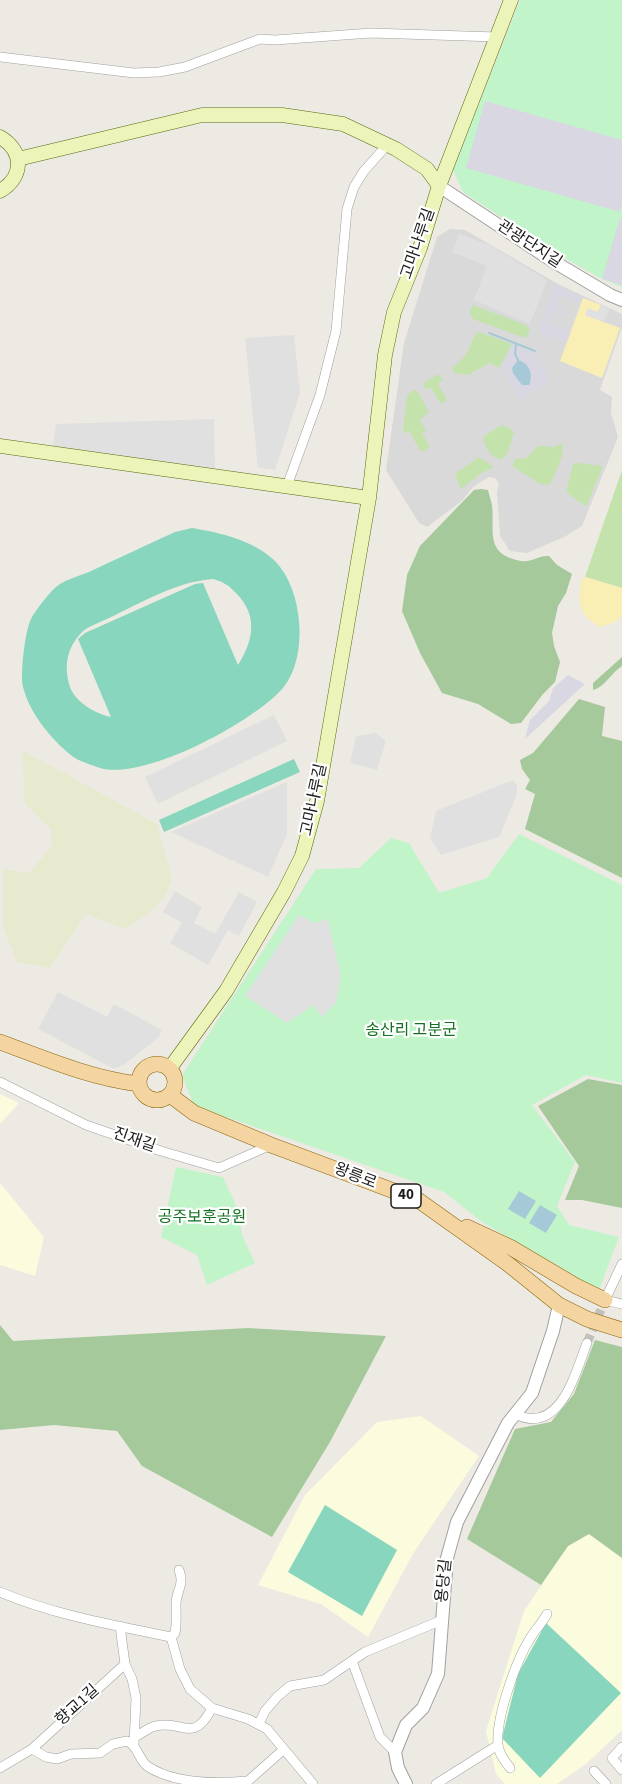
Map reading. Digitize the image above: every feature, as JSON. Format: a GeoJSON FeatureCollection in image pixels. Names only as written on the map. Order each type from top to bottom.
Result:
{"type":"FeatureCollection","features":[{"type":"Feature","properties":{"kind":"main road","name":"고마나루길"},"geometry":{"type":"LineString","coordinates":[[170,1068],[226,991],[284,892],[302,856],[317,801],[369,498],[385,355],[394,312],[420,248],[439,186],[512,0]]}},
{"type":"Feature","properties":{"kind":"main road"},"geometry":{"type":"LineString","coordinates":[[18,159],[202,115],[282,115],[343,124],[388,144],[427,169],[439,186]]}},
{"type":"Feature","properties":{"kind":"main road"},"geometry":{"type":"LineString","coordinates":[[0,137],[9,142],[18,159],[15,178],[9,186],[0,191]]}},
{"type":"Feature","properties":{"kind":"main road"},"geometry":{"type":"LineString","coordinates":[[0,446],[369,498]]}},
{"type":"Feature","properties":{"kind":"main road"},"geometry":{"type":"LineString","coordinates":[[0,1042],[81,1072],[113,1081],[139,1084]]}},
{"type":"Feature","properties":{"kind":"main road"},"geometry":{"type":"LineString","coordinates":[[160,1063],[174,1073],[176,1085],[170,1095],[152,1100],[142,1092],[139,1084],[140,1074],[148,1065],[160,1063]]}},
{"type":"Feature","properties":{"kind":"main road","name":"왕릉로"},"geometry":{"type":"LineString","coordinates":[[170,1095],[194,1113],[271,1145],[418,1200],[508,1264],[559,1305],[587,1319],[622,1330]]}},
{"type":"Feature","properties":{"kind":"main road"},"geometry":{"type":"LineString","coordinates":[[449,1222],[479,1231],[605,1300]]}},
{"type":"Feature","properties":{"kind":"street"},"geometry":{"type":"LineString","coordinates":[[0,57],[134,73],[185,67],[260,39],[275,40],[371,33],[497,37]]}},
{"type":"Feature","properties":{"kind":"street"},"geometry":{"type":"LineString","coordinates":[[287,486],[320,395],[336,332],[347,209],[354,187],[364,171],[388,144]]}},
{"type":"Feature","properties":{"kind":"street","name":"관광단지길"},"geometry":{"type":"LineString","coordinates":[[439,186],[551,260],[622,300]]}},
{"type":"Feature","properties":{"kind":"street","name":"진재길"},"geometry":{"type":"LineString","coordinates":[[0,1082],[86,1125],[219,1168],[271,1145]]}},
{"type":"Feature","properties":{"kind":"street"},"geometry":{"type":"LineString","coordinates":[[622,1264],[605,1300],[622,1304]]}},
{"type":"Feature","properties":{"kind":"street","name":"용당길"},"geometry":{"type":"LineString","coordinates":[[395,1752],[406,1725],[423,1708],[432,1692],[438,1674],[447,1558],[457,1522],[508,1423],[532,1393],[553,1331],[559,1305]]}},
{"type":"Feature","properties":{"kind":"street"},"geometry":{"type":"LineString","coordinates":[[515,1414],[525,1419],[539,1418],[550,1413],[562,1402],[587,1343]]}},
{"type":"Feature","properties":{"kind":"street"},"geometry":{"type":"LineString","coordinates":[[171,1637],[176,1633],[178,1617],[176,1601],[182,1579],[179,1570]]}},
{"type":"Feature","properties":{"kind":"street"},"geometry":{"type":"LineString","coordinates":[[0,1592],[78,1617],[171,1637]]}},
{"type":"Feature","properties":{"kind":"street"},"geometry":{"type":"LineString","coordinates":[[510,1768],[503,1760],[498,1745],[499,1729],[512,1675],[531,1637],[547,1614]]}},
{"type":"Feature","properties":{"kind":"street"},"geometry":{"type":"LineString","coordinates":[[259,1724],[265,1711],[290,1686],[324,1680],[365,1652],[442,1620]]}},
{"type":"Feature","properties":{"kind":"street"},"geometry":{"type":"LineString","coordinates":[[120,1626],[125,1664],[132,1679],[136,1698],[134,1741],[145,1764],[158,1773],[176,1780],[195,1783],[248,1781],[260,1778],[283,1750]]}},
{"type":"Feature","properties":{"kind":"street"},"geometry":{"type":"LineString","coordinates":[[171,1637],[180,1669],[190,1689],[212,1708],[259,1724],[267,1729],[313,1784]]}},
{"type":"Feature","properties":{"kind":"street"},"geometry":{"type":"LineString","coordinates":[[352,1661],[380,1737],[395,1752],[398,1768],[406,1784]]}},
{"type":"Feature","properties":{"kind":"street","name":"향교1길"},"geometry":{"type":"LineString","coordinates":[[0,1768],[32,1749],[125,1664]]}},
{"type":"Feature","properties":{"kind":"street"},"geometry":{"type":"LineString","coordinates":[[32,1749],[46,1757],[57,1759],[71,1754],[100,1753],[113,1744],[134,1741],[156,1726],[194,1728],[201,1725],[212,1708]]}},
{"type":"Feature","properties":{"kind":"street"},"geometry":{"type":"LineString","coordinates":[[436,1784],[498,1745]]}},
{"type":"Feature","properties":{"kind":"street"},"geometry":{"type":"LineString","coordinates":[[622,1747],[612,1758],[622,1770]]}},
{"type":"Feature","properties":{"kind":"street"},"geometry":{"type":"LineString","coordinates":[[594,1771],[606,1784]]}},
{"type":"Feature","properties":{"kind":"shaded area"},"geometry":{"type":"Polygon","coordinates":[[[485,101],[622,140],[620,212],[466,168],[485,101]]]}},
{"type":"Feature","properties":{"kind":"shaded area"},"geometry":{"type":"Polygon","coordinates":[[[620,218],[622,219],[622,285],[602,279],[620,218]]]}},
{"type":"Feature","properties":{"kind":"shaded area"},"geometry":{"type":"Polygon","coordinates":[[[450,229],[465,230],[558,284],[622,314],[622,327],[600,390],[612,397],[611,413],[618,437],[582,526],[566,536],[527,553],[510,551],[500,536],[497,492],[499,484],[495,478],[489,477],[473,487],[463,500],[427,527],[419,523],[386,470],[404,343],[437,237],[450,229]]]}},
{"type":"Feature","properties":{"kind":"shaded area"},"geometry":{"type":"Polygon","coordinates":[[[459,234],[489,245],[547,280],[530,324],[474,300],[487,266],[452,252],[459,234]]]}},
{"type":"Feature","properties":{"kind":"shaded area"},"geometry":{"type":"Polygon","coordinates":[[[556,285],[581,298],[579,302],[559,295],[555,305],[565,310],[563,315],[553,311],[548,322],[571,331],[566,343],[551,337],[544,340],[539,326],[556,285]]]}},
{"type":"Feature","properties":{"kind":"shaded area"},"geometry":{"type":"Polygon","coordinates":[[[601,305],[610,309],[604,322],[585,315],[588,308],[598,312],[601,305]]]}},
{"type":"Feature","properties":{"kind":"shaded area"},"geometry":{"type":"Polygon","coordinates":[[[294,335],[300,393],[275,470],[258,468],[245,338],[294,335]]]}},
{"type":"Feature","properties":{"kind":"shaded area"},"geometry":{"type":"Polygon","coordinates":[[[512,344],[515,345],[517,361],[512,367],[518,377],[531,382],[529,368],[519,360],[516,346],[537,354],[551,383],[519,400],[500,368],[512,344]]]}},
{"type":"Feature","properties":{"kind":"shaded area"},"geometry":{"type":"Polygon","coordinates":[[[214,419],[215,474],[52,453],[56,424],[214,419]]]}},
{"type":"Feature","properties":{"kind":"shaded area"},"geometry":{"type":"Polygon","coordinates":[[[568,675],[585,684],[525,739],[530,720],[549,701],[553,688],[568,675]]]}},
{"type":"Feature","properties":{"kind":"shaded area"},"geometry":{"type":"Polygon","coordinates":[[[274,715],[287,741],[158,804],[145,777],[274,715]]]}},
{"type":"Feature","properties":{"kind":"shaded area"},"geometry":{"type":"Polygon","coordinates":[[[376,733],[386,741],[377,770],[350,763],[356,736],[376,733]]]}},
{"type":"Feature","properties":{"kind":"shaded area"},"geometry":{"type":"Polygon","coordinates":[[[22,750],[157,824],[172,878],[164,898],[152,910],[124,929],[86,914],[50,968],[17,962],[3,927],[3,869],[29,873],[52,846],[51,829],[25,804],[22,750]]]}},
{"type":"Feature","properties":{"kind":"shaded area"},"geometry":{"type":"Polygon","coordinates":[[[513,780],[517,786],[517,794],[499,837],[441,855],[430,838],[436,811],[513,780]]]}},
{"type":"Feature","properties":{"kind":"shaded area"},"geometry":{"type":"Polygon","coordinates":[[[287,782],[287,834],[268,877],[171,832],[287,782]]]}},
{"type":"Feature","properties":{"kind":"shaded area"},"geometry":{"type":"Polygon","coordinates":[[[175,891],[202,907],[194,923],[215,934],[239,892],[257,902],[239,936],[228,930],[208,965],[170,943],[182,923],[163,912],[175,891]]]}},
{"type":"Feature","properties":{"kind":"shaded area"},"geometry":{"type":"Polygon","coordinates":[[[299,915],[314,923],[328,919],[341,977],[336,1003],[322,1017],[313,1005],[287,1023],[245,996],[299,915]]]}},
{"type":"Feature","properties":{"kind":"shaded area"},"geometry":{"type":"Polygon","coordinates":[[[58,992],[107,1017],[114,1004],[162,1030],[159,1037],[125,1064],[114,1069],[38,1029],[58,992]]]}},
{"type":"Feature","properties":{"kind":"shaded area"},"geometry":{"type":"Polygon","coordinates":[[[0,1094],[19,1103],[0,1124],[0,1094]]]}},
{"type":"Feature","properties":{"kind":"shaded area"},"geometry":{"type":"Polygon","coordinates":[[[0,1183],[44,1237],[35,1276],[0,1265],[0,1183]]]}},
{"type":"Feature","properties":{"kind":"shaded area"},"geometry":{"type":"Polygon","coordinates":[[[421,1416],[479,1456],[414,1552],[368,1637],[321,1604],[258,1585],[305,1495],[377,1422],[421,1416]]]}},
{"type":"Feature","properties":{"kind":"shaded area"},"geometry":{"type":"Polygon","coordinates":[[[589,1534],[622,1558],[622,1730],[586,1764],[557,1784],[505,1784],[496,1774],[486,1731],[524,1611],[568,1546],[589,1534]]]}},
{"type":"Feature","properties":{"kind":"green space"},"geometry":{"type":"Polygon","coordinates":[[[520,0],[622,0],[622,287],[602,279],[557,254],[463,192],[453,170],[520,0]]]}},
{"type":"Feature","properties":{"kind":"green space"},"geometry":{"type":"Polygon","coordinates":[[[473,305],[526,325],[530,330],[527,337],[473,319],[469,312],[473,305]]]}},
{"type":"Feature","properties":{"kind":"green space"},"geometry":{"type":"Polygon","coordinates":[[[479,332],[512,344],[500,368],[490,363],[468,375],[454,373],[452,368],[466,355],[479,332]]]}},
{"type":"Feature","properties":{"kind":"green space"},"geometry":{"type":"Polygon","coordinates":[[[438,374],[443,379],[438,384],[447,400],[441,404],[431,388],[425,389],[423,384],[438,374]]]}},
{"type":"Feature","properties":{"kind":"green space"},"geometry":{"type":"Polygon","coordinates":[[[414,390],[418,392],[429,412],[420,420],[426,431],[422,433],[430,447],[421,452],[409,431],[404,433],[403,431],[407,395],[414,390]]]}},
{"type":"Feature","properties":{"kind":"green space"},"geometry":{"type":"Polygon","coordinates":[[[501,425],[510,428],[514,433],[508,452],[502,460],[489,452],[483,437],[501,425]]]}},
{"type":"Feature","properties":{"kind":"green space"},"geometry":{"type":"Polygon","coordinates":[[[562,443],[561,458],[549,485],[540,484],[512,466],[515,459],[526,458],[539,446],[554,447],[562,443]]]}},
{"type":"Feature","properties":{"kind":"green space"},"geometry":{"type":"Polygon","coordinates":[[[479,457],[494,467],[480,474],[461,489],[455,474],[479,457]]]}},
{"type":"Feature","properties":{"kind":"green space"},"geometry":{"type":"Polygon","coordinates":[[[573,464],[602,466],[585,506],[566,492],[573,464]]]}},
{"type":"Feature","properties":{"kind":"green space"},"geometry":{"type":"Polygon","coordinates":[[[622,470],[622,588],[585,577],[622,470]]]}},
{"type":"Feature","properties":{"kind":"green space"},"geometry":{"type":"Polygon","coordinates":[[[474,490],[488,490],[492,505],[494,540],[501,553],[521,561],[549,556],[557,565],[572,574],[566,593],[558,606],[552,633],[560,662],[555,682],[521,723],[511,724],[478,704],[442,693],[420,653],[402,611],[407,575],[420,546],[474,490]]]}},
{"type":"Feature","properties":{"kind":"green space"},"geometry":{"type":"Polygon","coordinates":[[[192,528],[225,535],[257,548],[275,561],[292,588],[297,605],[299,642],[297,659],[283,688],[269,702],[223,732],[167,758],[140,766],[116,770],[97,767],[72,756],[64,749],[42,725],[26,697],[22,673],[29,625],[39,607],[59,585],[175,532],[192,528]],[[213,579],[172,588],[84,631],[76,639],[67,663],[69,684],[75,696],[92,710],[111,717],[78,639],[85,633],[195,584],[203,583],[238,665],[248,646],[251,619],[243,601],[236,593],[226,584],[213,579]]]}},
{"type":"Feature","properties":{"kind":"green space"},"geometry":{"type":"Polygon","coordinates":[[[622,657],[622,666],[601,686],[593,690],[593,683],[622,657]]]}},
{"type":"Feature","properties":{"kind":"green space"},"geometry":{"type":"Polygon","coordinates":[[[579,699],[605,707],[602,736],[622,741],[622,878],[525,829],[535,794],[525,789],[530,780],[522,769],[520,760],[533,753],[579,699]]]}},
{"type":"Feature","properties":{"kind":"green space"},"geometry":{"type":"Polygon","coordinates":[[[294,759],[300,772],[164,832],[159,820],[294,759]]]}},
{"type":"Feature","properties":{"kind":"green space","name":"송산리 고분군"},"geometry":{"type":"Polygon","coordinates":[[[519,834],[622,885],[622,1083],[586,1075],[532,1105],[575,1162],[557,1206],[569,1225],[619,1237],[599,1290],[482,1222],[444,1192],[194,1106],[182,1075],[316,869],[359,868],[391,838],[409,843],[439,893],[487,878],[519,834]]]}},
{"type":"Feature","properties":{"kind":"green space"},"geometry":{"type":"Polygon","coordinates":[[[588,1079],[622,1085],[622,1208],[582,1200],[565,1200],[579,1166],[538,1106],[588,1079]]]}},
{"type":"Feature","properties":{"kind":"green space","name":"공주보훈공원"},"geometry":{"type":"Polygon","coordinates":[[[176,1167],[223,1177],[238,1210],[242,1235],[255,1263],[207,1285],[197,1255],[161,1237],[176,1167]]]}},
{"type":"Feature","properties":{"kind":"green space"},"geometry":{"type":"Polygon","coordinates":[[[0,1325],[13,1341],[248,1328],[386,1336],[330,1442],[272,1537],[142,1466],[117,1431],[54,1425],[0,1430],[0,1325]]]}},
{"type":"Feature","properties":{"kind":"green space"},"geometry":{"type":"Polygon","coordinates":[[[595,1340],[622,1347],[622,1558],[589,1534],[568,1546],[541,1585],[467,1539],[515,1429],[551,1422],[574,1394],[595,1340]]]}},
{"type":"Feature","properties":{"kind":"green space"},"geometry":{"type":"Polygon","coordinates":[[[325,1505],[397,1550],[362,1616],[288,1572],[325,1505]]]}},
{"type":"Feature","properties":{"kind":"green space"},"geometry":{"type":"Polygon","coordinates":[[[546,1623],[621,1693],[540,1778],[502,1738],[518,1674],[546,1623]]]}},
{"type":"Feature","properties":{"kind":"sand"},"geometry":{"type":"Polygon","coordinates":[[[583,298],[601,305],[598,312],[585,315],[620,328],[602,378],[560,361],[583,298]]]}},
{"type":"Feature","properties":{"kind":"sand"},"geometry":{"type":"Polygon","coordinates":[[[585,577],[622,588],[622,616],[617,621],[601,627],[593,623],[584,613],[580,594],[582,579],[585,577]]]}},
{"type":"Feature","properties":{"kind":"water"},"geometry":{"type":"Polygon","coordinates":[[[518,360],[529,370],[531,377],[529,385],[522,385],[513,373],[512,368],[518,360]]]}},
{"type":"Feature","properties":{"kind":"water"},"geometry":{"type":"Polygon","coordinates":[[[519,1191],[536,1201],[525,1219],[508,1209],[519,1191]]]}},
{"type":"Feature","properties":{"kind":"water"},"geometry":{"type":"Polygon","coordinates":[[[540,1205],[557,1215],[546,1233],[529,1223],[540,1205]]]}},
{"type":"Feature","properties":{"kind":"waterway"},"geometry":{"type":"LineString","coordinates":[[489,333],[535,351]]}},
{"type":"Feature","properties":{"kind":"waterway"},"geometry":{"type":"LineString","coordinates":[[516,344],[515,354],[518,360]]}},
{"type":"Feature","properties":{"kind":"tunnel"},"geometry":{"type":"LineString","coordinates":[[587,1343],[605,1300]]}}]}
